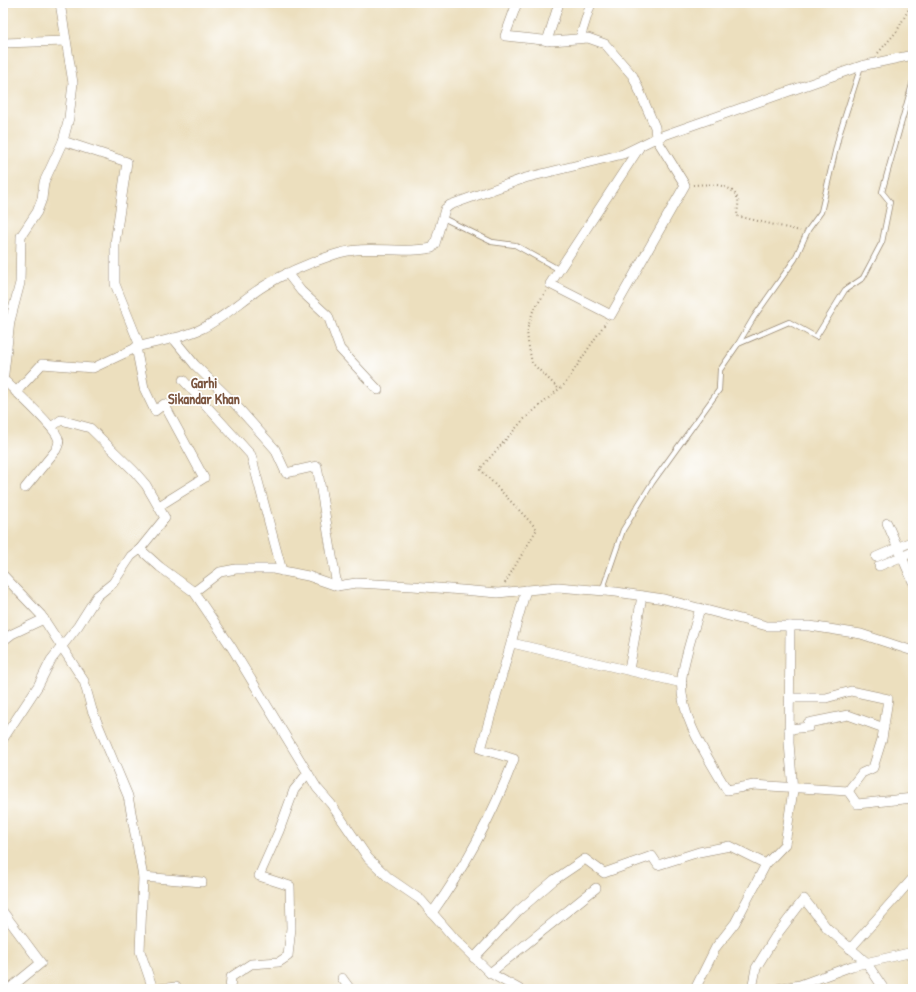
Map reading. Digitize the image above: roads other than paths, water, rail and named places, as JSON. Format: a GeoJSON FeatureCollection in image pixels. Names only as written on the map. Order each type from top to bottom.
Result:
{"type":"FeatureCollection","features":[{"type":"Feature","properties":{"kind":"street"},"geometry":{"type":"LineString","coordinates":[[25,488],[59,444],[59,438],[51,427],[3,381],[10,321],[20,283],[21,236],[37,212],[44,182],[63,141],[69,118],[73,83],[60,3]]}},
{"type":"Feature","properties":{"kind":"street"},"geometry":{"type":"LineString","coordinates":[[517,3],[505,36],[547,41],[588,38],[605,44],[633,76],[641,91],[655,127],[656,138],[686,185],[611,314],[550,284],[639,148]]}},
{"type":"Feature","properties":{"kind":"street"},"geometry":{"type":"LineString","coordinates":[[547,41],[559,3]]}},
{"type":"Feature","properties":{"kind":"street"},"geometry":{"type":"LineString","coordinates":[[580,38],[591,3]]}},
{"type":"Feature","properties":{"kind":"street"},"geometry":{"type":"LineString","coordinates":[[3,43],[66,41]]}},
{"type":"Feature","properties":{"kind":"street"},"geometry":{"type":"LineString","coordinates":[[16,392],[42,364],[93,368],[138,346],[173,338],[203,328],[263,286],[287,273],[333,254],[357,248],[432,248],[435,244],[446,209],[450,205],[525,178],[609,158],[639,148],[656,138],[865,65],[913,55]]}},
{"type":"Feature","properties":{"kind":"street"},"geometry":{"type":"LineString","coordinates":[[63,141],[127,162],[116,243],[115,284],[138,346],[144,388],[156,411],[164,404],[204,478],[159,506]]}},
{"type":"Feature","properties":{"kind":"street"},"geometry":{"type":"LineString","coordinates":[[287,273],[301,291],[328,316],[340,349],[378,390]]}},
{"type":"Feature","properties":{"kind":"street"},"geometry":{"type":"LineString","coordinates":[[3,352],[8,338]]}},
{"type":"Feature","properties":{"kind":"street"},"geometry":{"type":"LineString","coordinates":[[173,338],[195,365],[234,403],[275,449],[286,473],[317,466],[337,586]]}},
{"type":"Feature","properties":{"kind":"street"},"geometry":{"type":"LineString","coordinates":[[183,380],[251,455],[282,571]]}},
{"type":"Feature","properties":{"kind":"street"},"geometry":{"type":"LineString","coordinates":[[3,739],[38,686],[51,660],[78,626],[97,596],[113,583],[130,556],[140,549],[165,518],[159,506],[134,471],[90,428],[61,420],[51,427]]}},
{"type":"Feature","properties":{"kind":"street"},"geometry":{"type":"LineString","coordinates":[[887,523],[903,556],[913,582]]}},
{"type":"Feature","properties":{"kind":"street"},"geometry":{"type":"LineString","coordinates":[[876,557],[913,541]]}},
{"type":"Feature","properties":{"kind":"street"},"geometry":{"type":"LineString","coordinates":[[140,549],[160,567],[194,592],[232,648],[308,773],[368,858],[389,878],[421,900],[474,958],[490,973],[519,989]]}},
{"type":"Feature","properties":{"kind":"street"},"geometry":{"type":"LineString","coordinates":[[879,566],[913,552]]}},
{"type":"Feature","properties":{"kind":"street"},"geometry":{"type":"LineString","coordinates":[[194,592],[220,572],[236,569],[282,571],[308,576],[337,586],[356,584],[500,592],[558,587],[642,596],[700,608],[767,626],[810,626],[861,634],[913,651]]}},
{"type":"Feature","properties":{"kind":"street"},"geometry":{"type":"LineString","coordinates":[[3,575],[44,619],[84,681],[92,710],[128,796],[143,877],[140,951],[153,989]]}},
{"type":"Feature","properties":{"kind":"street"},"geometry":{"type":"LineString","coordinates":[[432,913],[444,896],[482,832],[502,791],[514,759],[481,749],[526,590]]}},
{"type":"Feature","properties":{"kind":"street"},"geometry":{"type":"LineString","coordinates":[[629,670],[642,596]]}},
{"type":"Feature","properties":{"kind":"street"},"geometry":{"type":"LineString","coordinates":[[700,608],[687,656],[682,682],[685,708],[698,741],[727,790],[754,785],[792,786],[848,791]]}},
{"type":"Feature","properties":{"kind":"street"},"geometry":{"type":"LineString","coordinates":[[3,641],[12,634],[44,619]]}},
{"type":"Feature","properties":{"kind":"street"},"geometry":{"type":"LineString","coordinates":[[695,989],[716,947],[735,923],[766,864],[785,844],[792,786],[789,729],[790,626]]}},
{"type":"Feature","properties":{"kind":"street"},"geometry":{"type":"LineString","coordinates":[[512,643],[682,682]]}},
{"type":"Feature","properties":{"kind":"street"},"geometry":{"type":"LineString","coordinates":[[790,698],[826,698],[851,691],[888,699],[882,739],[873,768],[862,774],[848,791]]}},
{"type":"Feature","properties":{"kind":"street"},"geometry":{"type":"LineString","coordinates":[[789,729],[809,728],[808,723],[848,715],[884,728]]}},
{"type":"Feature","properties":{"kind":"street"},"geometry":{"type":"LineString","coordinates":[[230,989],[231,978],[251,964],[279,962],[288,956],[291,928],[290,886],[259,876],[279,831],[294,790],[308,773]]}},
{"type":"Feature","properties":{"kind":"street"},"geometry":{"type":"LineString","coordinates":[[848,791],[857,804],[913,798]]}},
{"type":"Feature","properties":{"kind":"street"},"geometry":{"type":"LineString","coordinates":[[474,958],[518,911],[554,880],[585,859],[604,873],[652,856],[658,865],[699,852],[730,846],[766,864]]}},
{"type":"Feature","properties":{"kind":"street"},"geometry":{"type":"LineString","coordinates":[[143,877],[202,882]]}},
{"type":"Feature","properties":{"kind":"street"},"geometry":{"type":"LineString","coordinates":[[850,949],[913,878]]}},
{"type":"Feature","properties":{"kind":"street"},"geometry":{"type":"LineString","coordinates":[[490,973],[596,888]]}},
{"type":"Feature","properties":{"kind":"street"},"geometry":{"type":"LineString","coordinates":[[752,989],[756,968],[775,937],[804,899],[827,928],[866,962],[884,989]]}},
{"type":"Feature","properties":{"kind":"street"},"geometry":{"type":"LineString","coordinates":[[3,912],[41,963],[10,989]]}},
{"type":"Feature","properties":{"kind":"street"},"geometry":{"type":"LineString","coordinates":[[777,989],[800,985],[866,962],[913,952]]}},
{"type":"Feature","properties":{"kind":"street"},"geometry":{"type":"LineString","coordinates":[[342,978],[350,989]]}},
{"type":"Feature","properties":{"kind":"street"},"geometry":{"type":"LineString","coordinates":[[158,989],[176,987],[176,989]]}},
{"type":"Feature","properties":{"kind":"lane"},"geometry":{"type":"LineString","coordinates":[[602,591],[622,530],[652,483],[719,390],[720,370],[754,317],[795,258],[807,233],[821,212],[839,135],[865,65]]}},
{"type":"Feature","properties":{"kind":"lane"},"geometry":{"type":"LineString","coordinates":[[738,344],[789,322],[816,337],[845,290],[863,278],[882,242],[890,202],[882,192],[913,81]]}},
{"type":"Feature","properties":{"kind":"lane"},"geometry":{"type":"LineString","coordinates":[[443,218],[492,242],[515,245],[560,270]]}},
{"type":"Feature","properties":{"kind":"district","name":"Garhi Sikandar Khan"},"geometry":{"type":"Point","coordinates":[204,390]}}]}
